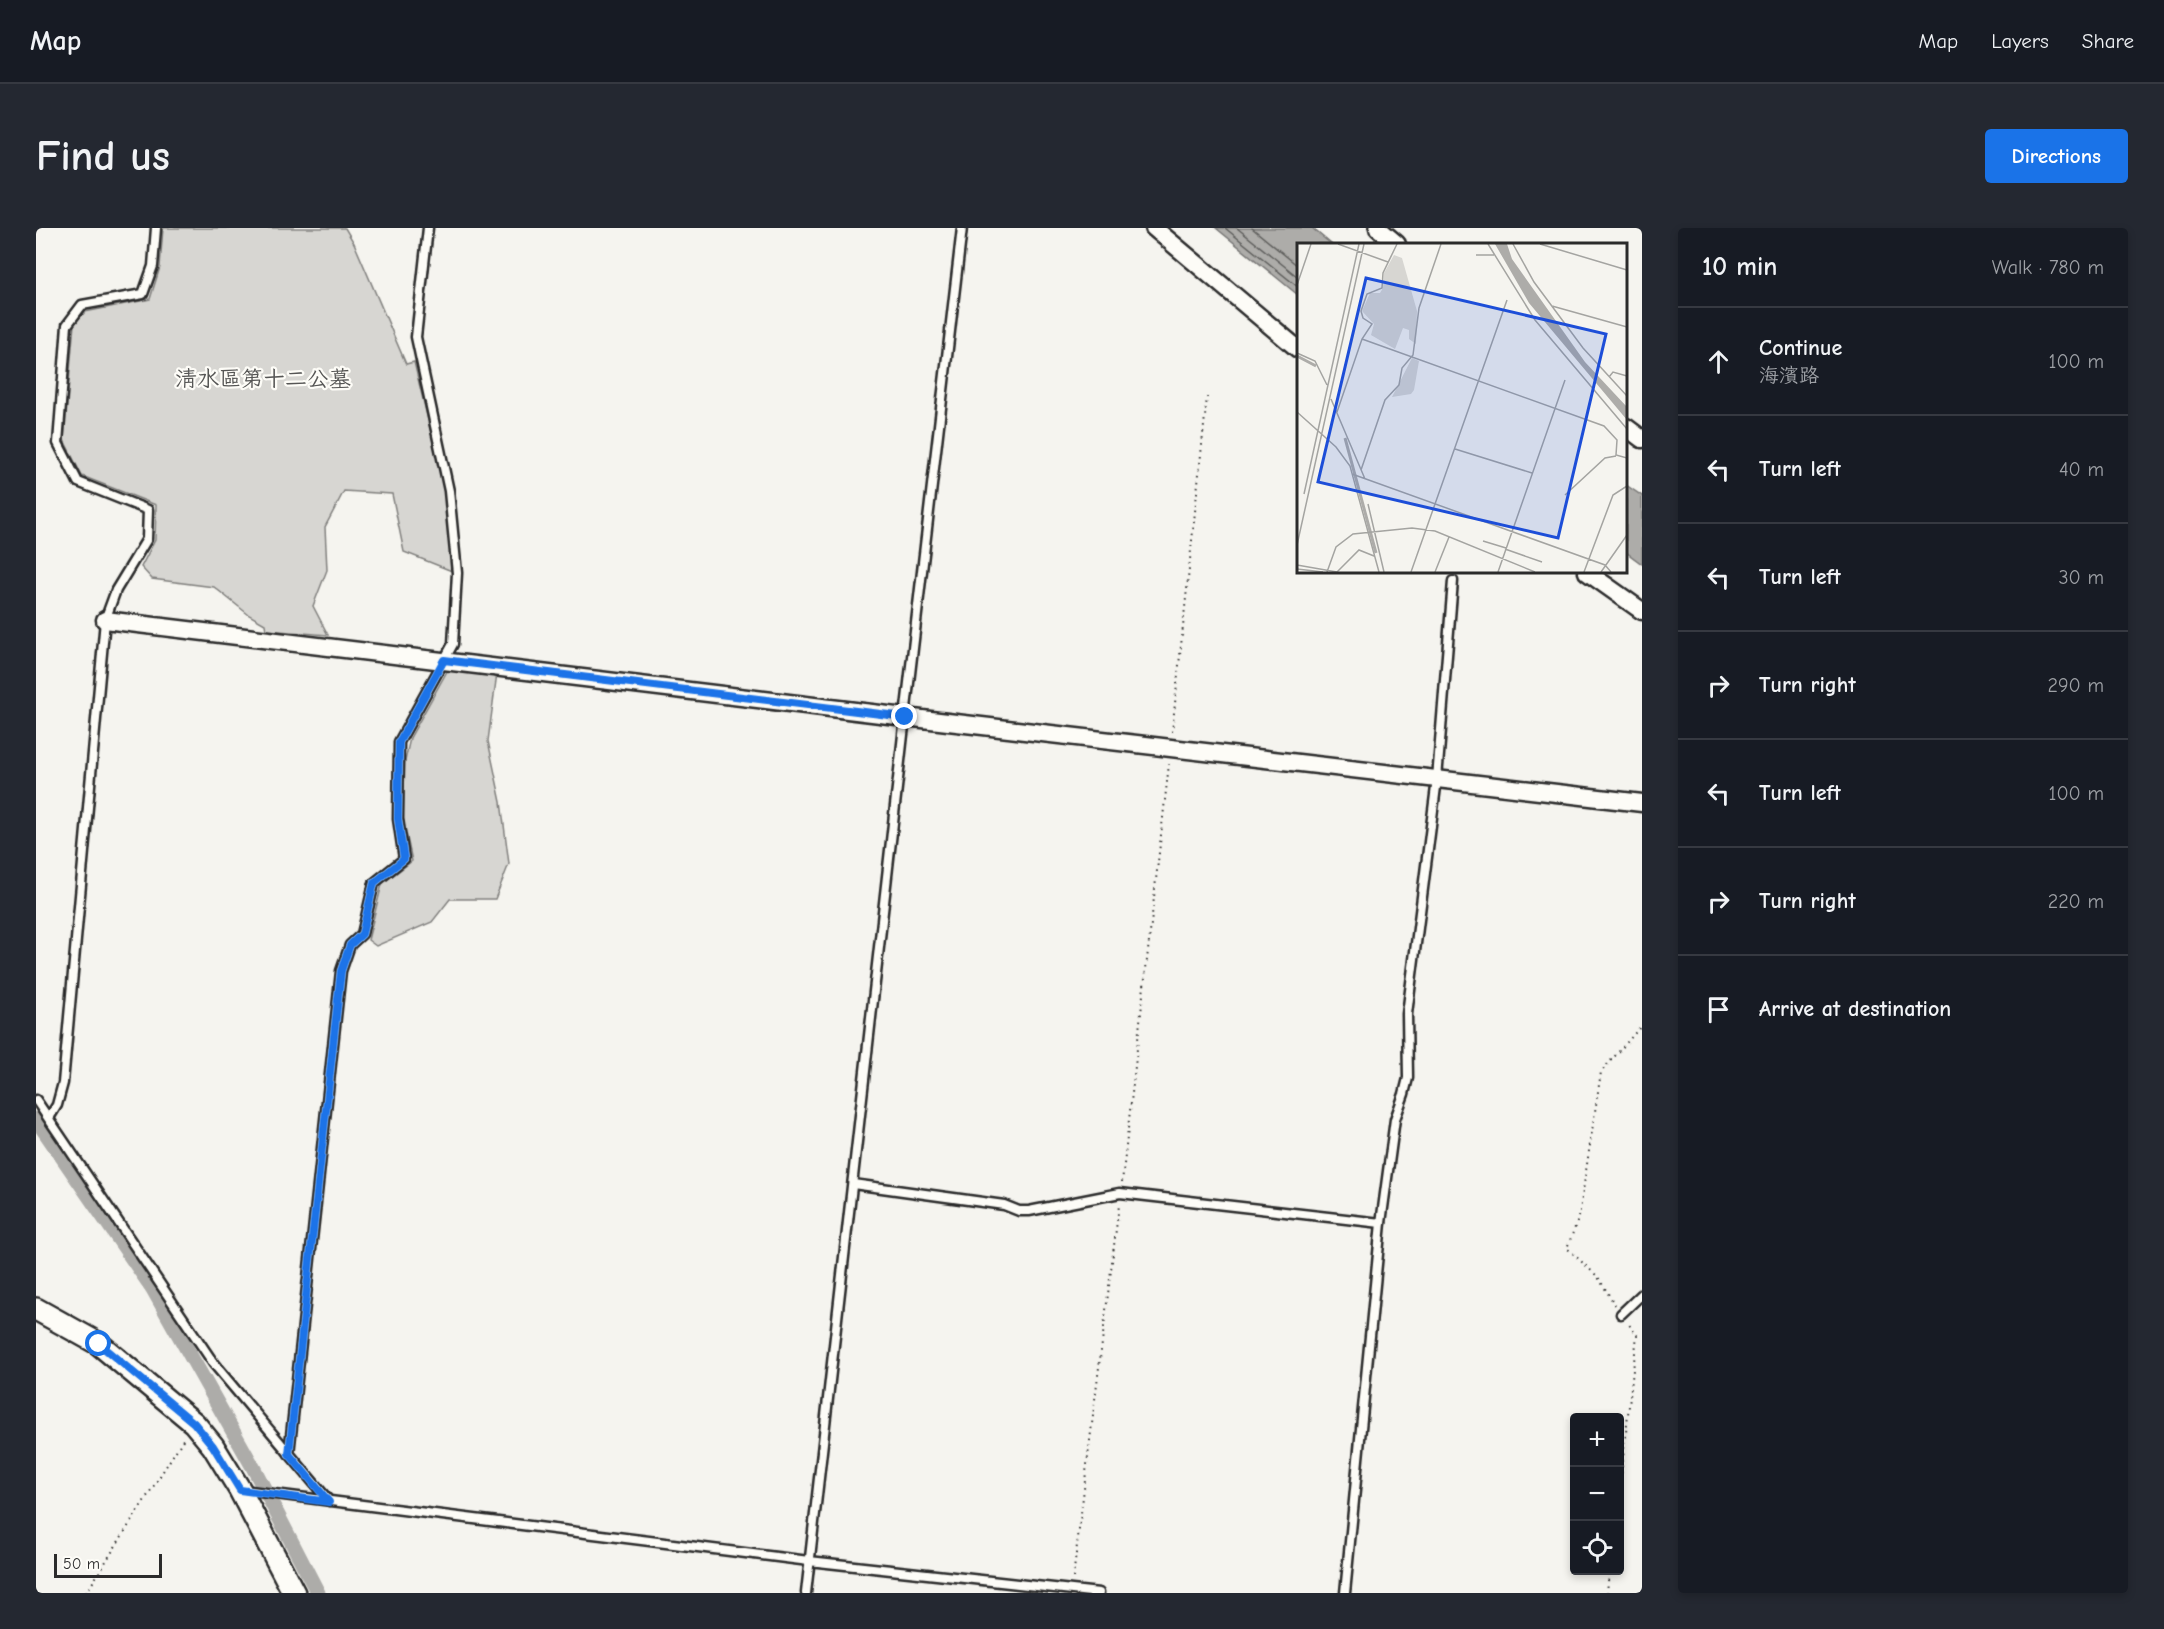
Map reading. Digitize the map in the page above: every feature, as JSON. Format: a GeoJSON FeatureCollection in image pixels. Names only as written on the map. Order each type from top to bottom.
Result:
{"type":"FeatureCollection","features":[{"type":"Feature","properties":{"kind":"street"},"geometry":{"type":"LineString","coordinates":[[1154,228],[1297,347]]}},
{"type":"Feature","properties":{"kind":"street"},"geometry":{"type":"LineString","coordinates":[[1378,228],[1395,243]]}},
{"type":"Feature","properties":{"kind":"street"},"geometry":{"type":"LineString","coordinates":[[1627,428],[1642,439]]}},
{"type":"Feature","properties":{"kind":"street"},"geometry":{"type":"LineString","coordinates":[[1588,573],[1642,611]]}},
{"type":"Feature","properties":{"kind":"street"},"geometry":{"type":"LineString","coordinates":[[105,620],[1642,803]]}},
{"type":"Feature","properties":{"kind":"street"},"geometry":{"type":"LineString","coordinates":[[36,1309],[99,1344],[194,1423],[247,1491],[294,1593]]}},
{"type":"Feature","properties":{"kind":"lane"},"geometry":{"type":"LineString","coordinates":[[49,1118],[57,1105],[63,1083],[105,620],[116,590],[147,539],[148,510],[78,482],[58,443],[67,325],[82,305],[143,294],[153,266],[156,228]]}},
{"type":"Feature","properties":{"kind":"lane"},"geometry":{"type":"LineString","coordinates":[[289,1454],[341,971],[350,945],[362,934],[374,883],[404,859],[398,819],[399,742],[453,644],[457,573],[449,491],[416,337],[428,228]]}},
{"type":"Feature","properties":{"kind":"lane"},"geometry":{"type":"LineString","coordinates":[[806,1593],[962,228]]}},
{"type":"Feature","properties":{"kind":"lane"},"geometry":{"type":"LineString","coordinates":[[1346,1593],[1381,1223],[1395,1119],[1408,1078],[1407,1014],[1437,779],[1453,581]]}},
{"type":"Feature","properties":{"kind":"lane"},"geometry":{"type":"LineString","coordinates":[[36,1100],[214,1364],[325,1501]]}},
{"type":"Feature","properties":{"kind":"lane"},"geometry":{"type":"LineString","coordinates":[[853,1184],[1004,1205],[1029,1212],[1120,1193],[1381,1223]]}},
{"type":"Feature","properties":{"kind":"lane"},"geometry":{"type":"LineString","coordinates":[[1621,1314],[1642,1294]]}},
{"type":"Feature","properties":{"kind":"lane"},"geometry":{"type":"LineString","coordinates":[[247,1491],[809,1561],[1099,1593]]}},
{"type":"Feature","properties":{"kind":"path"},"geometry":{"type":"LineString","coordinates":[[1072,1590],[1120,1193],[1207,397]]}},
{"type":"Feature","properties":{"kind":"path"},"geometry":{"type":"LineString","coordinates":[[1622,1467],[1637,1335],[1598,1277],[1567,1248],[1579,1217],[1601,1072],[1642,1026]]}},
{"type":"Feature","properties":{"kind":"path"},"geometry":{"type":"LineString","coordinates":[[86,1593],[194,1423]]}},
{"type":"Feature","properties":{"kind":"path"},"geometry":{"type":"LineString","coordinates":[[1607,1593],[1609,1575]]}},
{"type":"Feature","properties":{"kind":"green space","name":"清水區第十二公墓"},"geometry":{"type":"Polygon","coordinates":[[[163,228],[345,228],[354,243],[406,364],[414,362],[445,491],[452,571],[404,552],[392,494],[344,491],[325,527],[327,570],[313,606],[328,635],[266,630],[265,624],[249,615],[214,587],[152,579],[141,567],[155,540],[156,505],[82,476],[64,440],[74,324],[85,312],[150,299],[160,267],[163,228]]]}},
{"type":"Feature","properties":{"kind":"green space"},"geometry":{"type":"Polygon","coordinates":[[[450,666],[497,673],[488,741],[501,802],[509,864],[495,899],[450,899],[432,922],[376,946],[368,940],[382,884],[412,861],[403,819],[405,761],[410,738],[450,666]]]}},
{"type":"Feature","properties":{"kind":"water"},"geometry":{"type":"Polygon","coordinates":[[[1216,228],[1312,228],[1330,243],[1297,243],[1297,294],[1216,228]]]}},
{"type":"Feature","properties":{"kind":"water"},"geometry":{"type":"Polygon","coordinates":[[[1627,486],[1642,496],[1642,564],[1627,553],[1627,486]]]}},
{"type":"Feature","properties":{"kind":"waterway"},"geometry":{"type":"LineString","coordinates":[[36,1119],[153,1289],[253,1467],[318,1593]]}},
{"type":"Feature","properties":{"kind":"route"},"geometry":{"type":"LineString","coordinates":[[99,1344],[194,1423],[213,1446],[240,1490],[329,1502],[289,1454],[341,971],[350,945],[362,934],[374,883],[404,859],[398,819],[399,742],[444,660],[905,717]]}}]}
